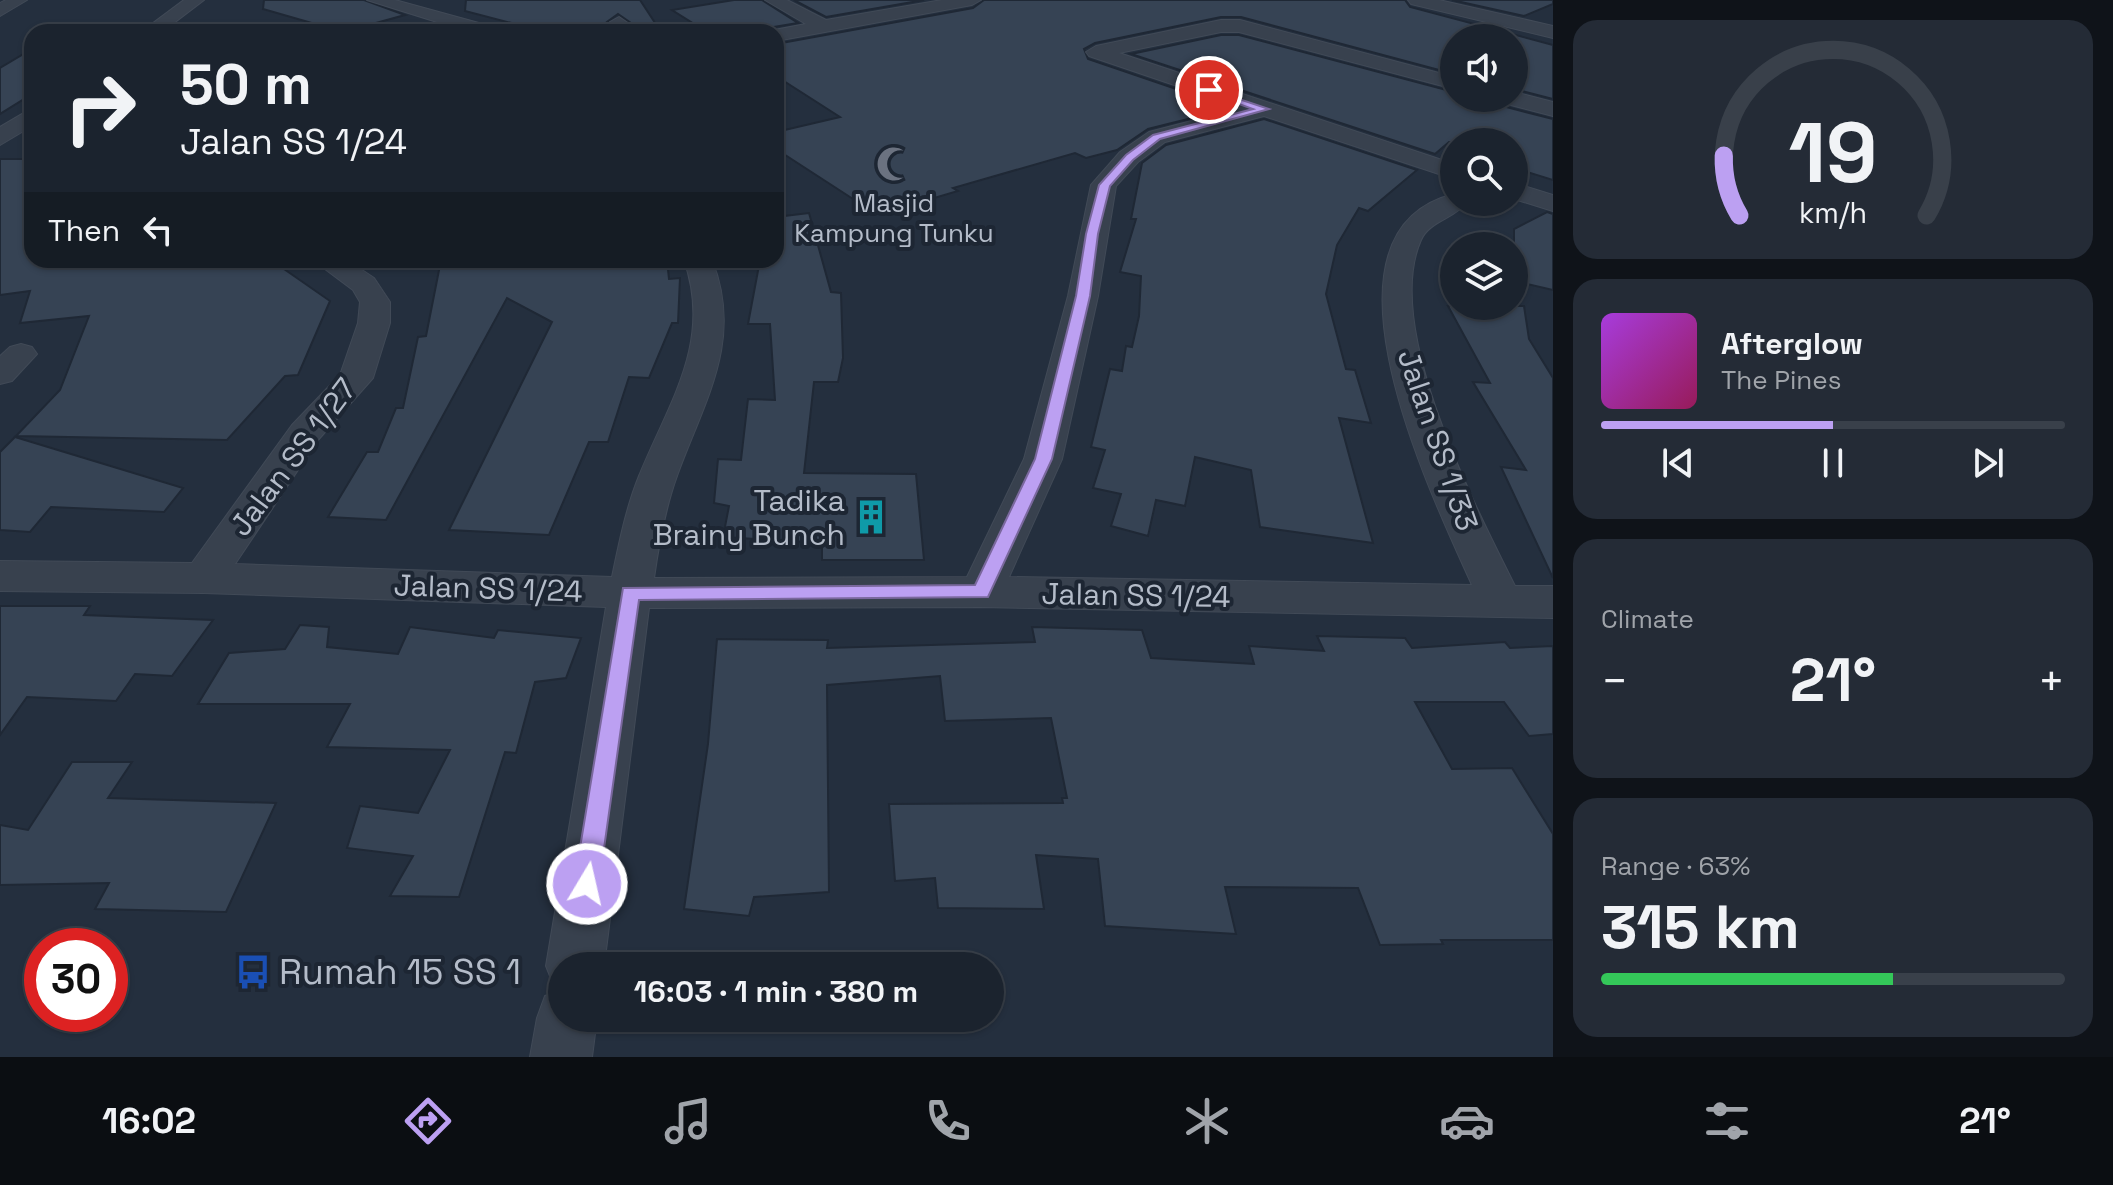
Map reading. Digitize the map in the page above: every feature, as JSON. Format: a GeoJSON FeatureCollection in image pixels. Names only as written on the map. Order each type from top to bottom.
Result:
{"type":"FeatureCollection","features":[{"type":"Feature","properties":{"kind":"street"},"geometry":{"type":"LineString","coordinates":[[0,11],[18,0]]}},
{"type":"Feature","properties":{"kind":"street"},"geometry":{"type":"LineString","coordinates":[[161,24],[195,0]]}},
{"type":"Feature","properties":{"kind":"street"},"geometry":{"type":"LineString","coordinates":[[376,0],[462,24]]}},
{"type":"Feature","properties":{"kind":"street"},"geometry":{"type":"LineString","coordinates":[[774,0],[823,26]]}},
{"type":"Feature","properties":{"kind":"street"},"geometry":{"type":"LineString","coordinates":[[1417,0],[1553,32]]}},
{"type":"Feature","properties":{"kind":"street"},"geometry":{"type":"LineString","coordinates":[[784,33],[958,1]]}},
{"type":"Feature","properties":{"kind":"street"},"geometry":{"type":"LineString","coordinates":[[1440,79],[1240,26],[1221,26],[1096,52],[1440,167]]}},
{"type":"Feature","properties":{"kind":"street"},"geometry":{"type":"LineString","coordinates":[[1528,102],[1553,109]]}},
{"type":"Feature","properties":{"kind":"street"},"geometry":{"type":"LineString","coordinates":[[981,592],[1043,459],[1083,296],[1092,234],[1104,185],[1129,157],[1157,137],[1264,109]]}},
{"type":"Feature","properties":{"kind":"street"},"geometry":{"type":"LineString","coordinates":[[3,136],[24,121]]}},
{"type":"Feature","properties":{"kind":"street"},"geometry":{"type":"LineString","coordinates":[[3,136],[24,136]]}},
{"type":"Feature","properties":{"kind":"street"},"geometry":{"type":"LineString","coordinates":[[1528,195],[1553,203]]}},
{"type":"Feature","properties":{"kind":"street","name":"Jalan SS 1/33"},"geometry":{"type":"LineString","coordinates":[[1440,208],[1407,240],[1397,280],[1404,361],[1448,490],[1501,601]]}},
{"type":"Feature","properties":{"kind":"street","name":"Jalan SS 1/27"},"geometry":{"type":"LineString","coordinates":[[204,578],[305,433],[356,378],[374,323],[375,302],[364,284],[339,268]]}},
{"type":"Feature","properties":{"kind":"street"},"geometry":{"type":"LineString","coordinates":[[577,952],[630,593],[647,509],[699,380],[712,298],[701,268]]}},
{"type":"Feature","properties":{"kind":"street","name":"Jalan SS 1/24"},"geometry":{"type":"LineString","coordinates":[[0,576],[204,578],[630,593],[981,592],[1553,602]]}},
{"type":"Feature","properties":{"kind":"street"},"geometry":{"type":"LineString","coordinates":[[561,1057],[565,1032]]}},
{"type":"Feature","properties":{"kind":"building"},"geometry":{"type":"Polygon","coordinates":[[[264,0],[364,0],[405,15],[372,24],[315,24],[263,9],[264,0]]]}},
{"type":"Feature","properties":{"kind":"building"},"geometry":{"type":"Polygon","coordinates":[[[466,0],[640,0],[656,24],[632,24],[618,14],[607,22],[609,24],[515,24],[465,11],[466,0]]]}},
{"type":"Feature","properties":{"kind":"building"},"geometry":{"type":"Polygon","coordinates":[[[734,0],[762,0],[798,23],[694,24],[672,10],[734,0]]]}},
{"type":"Feature","properties":{"kind":"building"},"geometry":{"type":"Polygon","coordinates":[[[794,0],[924,0],[826,17],[794,0]]]}},
{"type":"Feature","properties":{"kind":"building"},"geometry":{"type":"Polygon","coordinates":[[[984,0],[1405,0],[1410,7],[1474,24],[1440,24],[1440,70],[1241,17],[1221,17],[1095,43],[1084,49],[1088,59],[1232,108],[1148,129],[1117,150],[1086,158],[1075,153],[953,188],[958,191],[914,204],[907,200],[870,210],[784,154],[784,130],[840,117],[784,81],[784,43],[973,8],[984,0]]]}},
{"type":"Feature","properties":{"kind":"building"},"geometry":{"type":"Polygon","coordinates":[[[1452,0],[1553,0],[1553,4],[1524,16],[1452,0]]]}},
{"type":"Feature","properties":{"kind":"building"},"geometry":{"type":"Polygon","coordinates":[[[1221,35],[1239,35],[1440,88],[1440,112],[1526,112],[1553,119],[1553,180],[1528,172],[1528,128],[1440,128],[1440,150],[1435,154],[1131,54],[1221,35]]]}},
{"type":"Feature","properties":{"kind":"building"},"geometry":{"type":"Polygon","coordinates":[[[1528,38],[1553,45],[1553,99],[1528,93],[1528,38]]]}},
{"type":"Feature","properties":{"kind":"building"},"geometry":{"type":"Polygon","coordinates":[[[24,54],[24,99],[0,114],[0,68],[24,54]]]}},
{"type":"Feature","properties":{"kind":"building"},"geometry":{"type":"Polygon","coordinates":[[[1264,119],[1417,170],[1368,211],[1359,208],[1337,245],[1326,294],[1346,369],[1355,370],[1371,423],[1339,418],[1373,543],[1260,527],[1251,470],[1195,457],[1185,506],[1156,500],[1148,536],[1111,526],[1121,494],[1093,488],[1105,450],[1091,447],[1110,369],[1122,371],[1126,346],[1132,347],[1139,316],[1141,276],[1120,272],[1136,219],[1131,219],[1142,163],[1166,145],[1264,119]]]}},
{"type":"Feature","properties":{"kind":"building"},"geometry":{"type":"Polygon","coordinates":[[[0,159],[24,159],[24,268],[283,268],[330,301],[298,375],[285,376],[227,440],[16,436],[60,390],[89,316],[20,323],[30,291],[0,295],[0,159]]]}},
{"type":"Feature","properties":{"kind":"building"},"geometry":{"type":"Polygon","coordinates":[[[1547,212],[1553,214],[1553,290],[1528,284],[1528,232],[1514,232],[1514,229],[1547,212]]]}},
{"type":"Feature","properties":{"kind":"building"},"geometry":{"type":"Polygon","coordinates":[[[809,213],[831,292],[841,293],[843,358],[838,382],[814,382],[804,473],[916,474],[924,560],[822,560],[822,543],[723,537],[729,506],[714,503],[718,459],[741,460],[748,399],[775,400],[770,324],[748,324],[758,268],[784,268],[784,216],[809,213]]]}},
{"type":"Feature","properties":{"kind":"building"},"geometry":{"type":"Polygon","coordinates":[[[439,268],[668,268],[669,279],[680,278],[678,323],[672,323],[649,378],[629,377],[608,442],[589,442],[549,535],[449,530],[552,322],[507,298],[386,520],[328,517],[367,452],[378,452],[396,408],[403,408],[418,337],[426,336],[439,268]]]}},
{"type":"Feature","properties":{"kind":"building"},"geometry":{"type":"Polygon","coordinates":[[[1456,320],[1526,320],[1529,339],[1553,378],[1553,578],[1501,467],[1526,470],[1473,382],[1490,383],[1456,320]]]}},
{"type":"Feature","properties":{"kind":"building"},"geometry":{"type":"Polygon","coordinates":[[[15,437],[183,488],[164,512],[51,507],[30,532],[0,530],[0,452],[15,437]]]}},
{"type":"Feature","properties":{"kind":"building"},"geometry":{"type":"Polygon","coordinates":[[[0,606],[90,606],[84,615],[213,620],[172,676],[135,674],[116,701],[27,697],[0,735],[0,606]]]}},
{"type":"Feature","properties":{"kind":"building"},"geometry":{"type":"Polygon","coordinates":[[[300,625],[329,627],[327,647],[398,654],[410,627],[494,638],[498,630],[581,638],[566,678],[535,682],[516,753],[505,752],[459,897],[390,896],[413,856],[347,848],[360,806],[418,813],[450,750],[327,747],[350,704],[198,704],[229,653],[285,649],[300,625]]]}},
{"type":"Feature","properties":{"kind":"building"},"geometry":{"type":"Polygon","coordinates":[[[1032,627],[1142,630],[1151,658],[1254,664],[1249,646],[1324,651],[1317,636],[1405,638],[1412,648],[1505,642],[1510,648],[1553,646],[1553,734],[1529,736],[1504,702],[1415,702],[1452,769],[1512,768],[1553,834],[1553,940],[1441,940],[1443,944],[1380,945],[1358,888],[1225,887],[1236,934],[1105,926],[1098,859],[1036,855],[1044,909],[938,908],[935,878],[895,881],[889,804],[1063,803],[1062,798],[1067,798],[1051,718],[945,721],[940,676],[827,685],[829,892],[754,897],[749,916],[684,909],[708,744],[717,639],[828,640],[827,648],[1035,642],[1032,627]]]}},
{"type":"Feature","properties":{"kind":"building"},"geometry":{"type":"Polygon","coordinates":[[[72,762],[132,762],[108,798],[276,803],[226,912],[95,909],[109,883],[0,885],[0,825],[28,830],[72,762]]]}},
{"type":"Feature","properties":{"kind":"place","name":"Masjid Kampung Tunku"},"geometry":{"type":"Point","coordinates":[894,164]}},
{"type":"Feature","properties":{"kind":"place","name":"Tadika Brainy Bunch"},"geometry":{"type":"Point","coordinates":[871,517]}},
{"type":"Feature","properties":{"kind":"place","name":"Rumah 15 SS 1"},"geometry":{"type":"Point","coordinates":[253,972]}},
{"type":"Feature","properties":{"kind":"route"},"geometry":{"type":"LineString","coordinates":[[587,884],[630,593],[981,592],[1043,459],[1083,296],[1092,234],[1104,185],[1129,157],[1157,137],[1264,109],[1209,90]]}}]}
